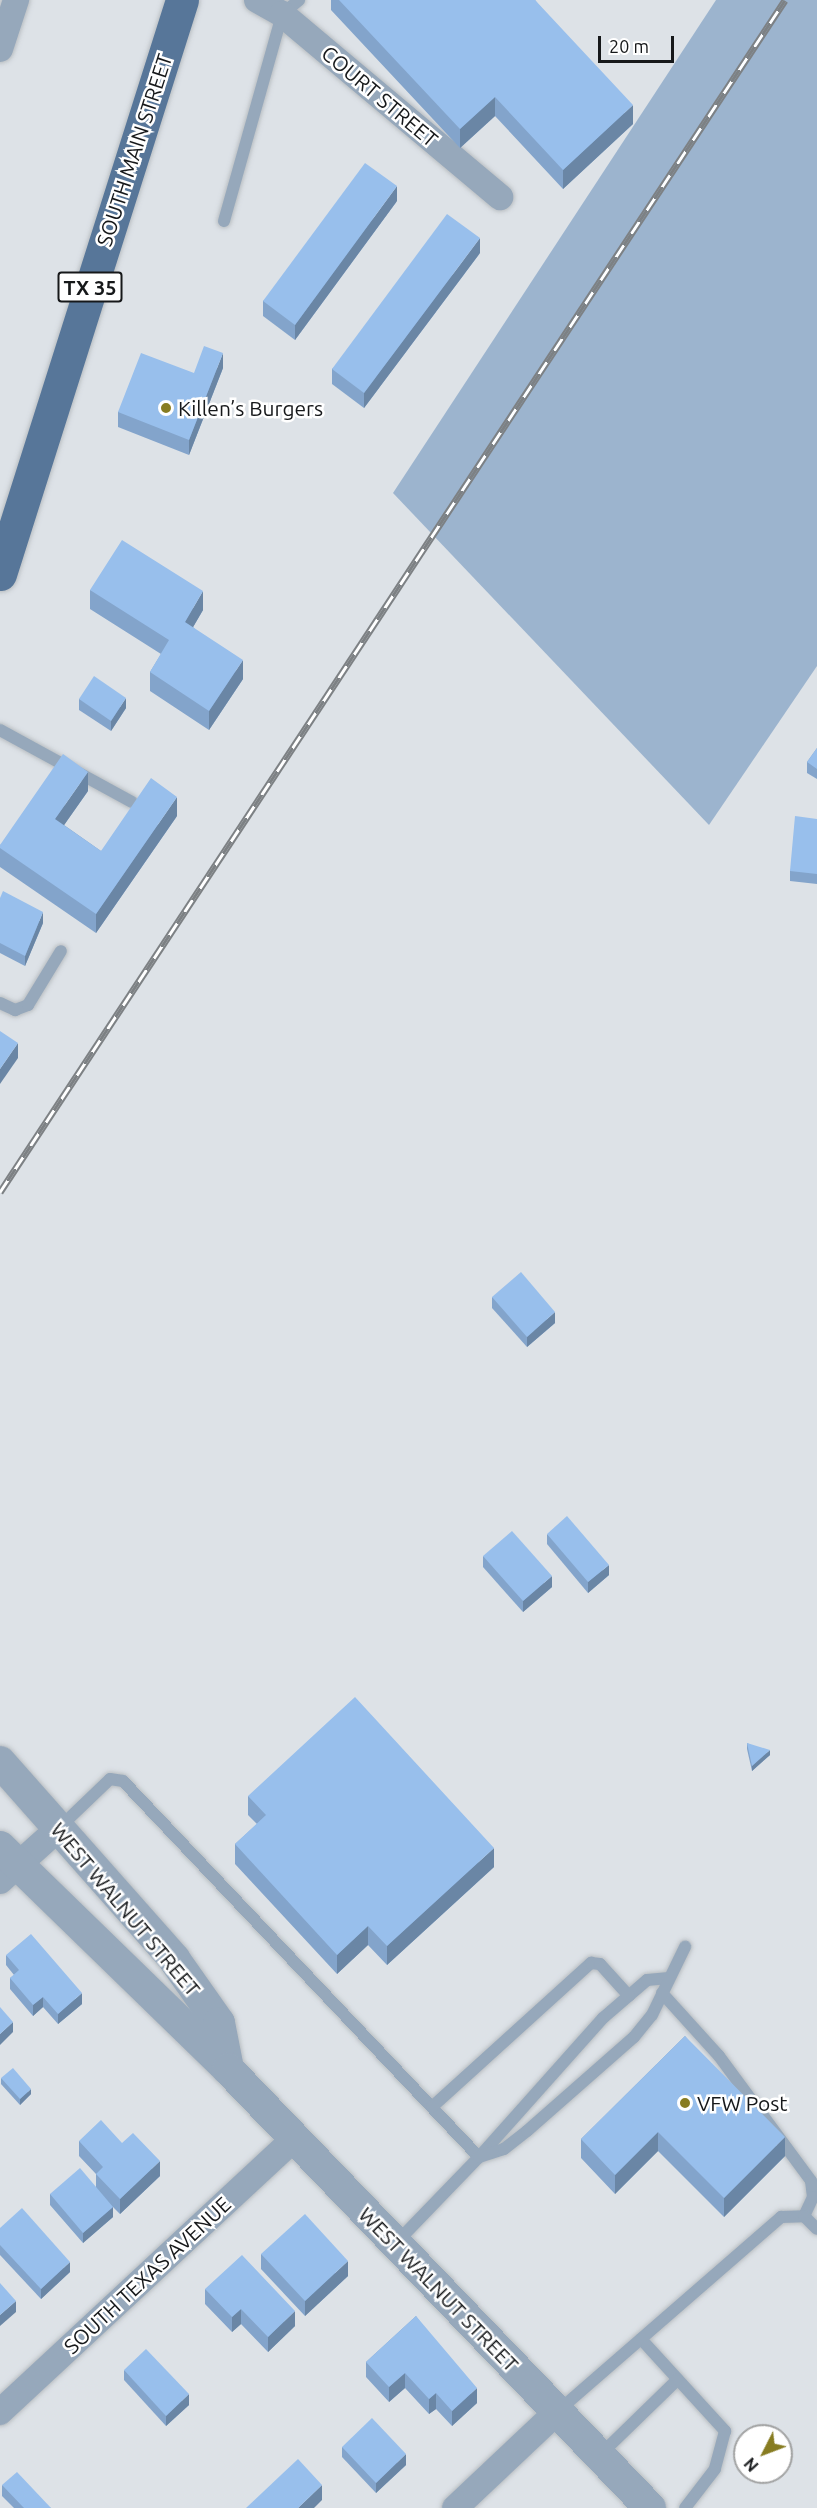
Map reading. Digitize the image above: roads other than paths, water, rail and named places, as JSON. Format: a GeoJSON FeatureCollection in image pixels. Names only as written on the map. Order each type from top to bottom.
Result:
{"type":"FeatureCollection","features":[{"type":"Feature","properties":{"kind":"main road","name":"SOUTH MAIN STREET"},"geometry":{"type":"LineString","coordinates":[[0,574],[182,0]]}},
{"type":"Feature","properties":{"kind":"street"},"geometry":{"type":"LineString","coordinates":[[0,49],[16,0]]}},
{"type":"Feature","properties":{"kind":"street","name":"COURT STREET"},"geometry":{"type":"LineString","coordinates":[[257,0],[291,7],[500,197]]}},
{"type":"Feature","properties":{"kind":"street","name":"WEST WALNUT STREET"},"geometry":{"type":"LineString","coordinates":[[0,1762],[174,1959],[219,2023],[228,2069]]}},
{"type":"Feature","properties":{"kind":"street"},"geometry":{"type":"LineString","coordinates":[[6,1864],[59,1828]]}},
{"type":"Feature","properties":{"kind":"street","name":"WEST WALNUT STREET"},"geometry":{"type":"LineString","coordinates":[[6,1864],[228,2069],[557,2412],[601,2454],[650,2508]]}},
{"type":"Feature","properties":{"kind":"street","name":"SOUTH TEXAS AVENUE"},"geometry":{"type":"LineString","coordinates":[[0,2412],[294,2139]]}},
{"type":"Feature","properties":{"kind":"street"},"geometry":{"type":"LineString","coordinates":[[454,2508],[557,2412]]}},
{"type":"Feature","properties":{"kind":"lane"},"geometry":{"type":"LineString","coordinates":[[224,221],[291,7]]}},
{"type":"Feature","properties":{"kind":"lane"},"geometry":{"type":"LineString","coordinates":[[0,730],[132,802]]}},
{"type":"Feature","properties":{"kind":"lane"},"geometry":{"type":"LineString","coordinates":[[0,1003],[15,1010],[28,1005],[62,951]]}},
{"type":"Feature","properties":{"kind":"lane"},"geometry":{"type":"LineString","coordinates":[[59,1828],[110,1779],[123,1781],[479,2157]]}},
{"type":"Feature","properties":{"kind":"lane"},"geometry":{"type":"LineString","coordinates":[[479,2157],[504,2149],[554,2109],[634,2037],[662,1993],[685,1947]]}},
{"type":"Feature","properties":{"kind":"lane"},"geometry":{"type":"LineString","coordinates":[[432,2107],[591,1963],[600,1964],[629,1996]]}},
{"type":"Feature","properties":{"kind":"lane"},"geometry":{"type":"LineString","coordinates":[[395,2244],[479,2157],[530,2095],[629,1996],[647,1980],[669,1978]]}},
{"type":"Feature","properties":{"kind":"lane"},"geometry":{"type":"LineString","coordinates":[[662,1993],[719,2056],[811,2181],[813,2197],[804,2216]]}},
{"type":"Feature","properties":{"kind":"lane"},"geometry":{"type":"LineString","coordinates":[[557,2412],[781,2217],[804,2216],[817,2229]]}},
{"type":"Feature","properties":{"kind":"lane"},"geometry":{"type":"LineString","coordinates":[[641,2339],[725,2431],[715,2469],[685,2508]]}},
{"type":"Feature","properties":{"kind":"lane"},"geometry":{"type":"LineString","coordinates":[[601,2454],[678,2379]]}},
{"type":"Feature","properties":{"kind":"railway"},"geometry":{"type":"LineString","coordinates":[[0,1192],[785,0]]}},
{"type":"Feature","properties":{"kind":"place","name":"Killen’s Burgers"},"geometry":{"type":"Point","coordinates":[166,408]}},
{"type":"Feature","properties":{"kind":"place","name":"VFW Post"},"geometry":{"type":"Point","coordinates":[685,2103]}}]}
